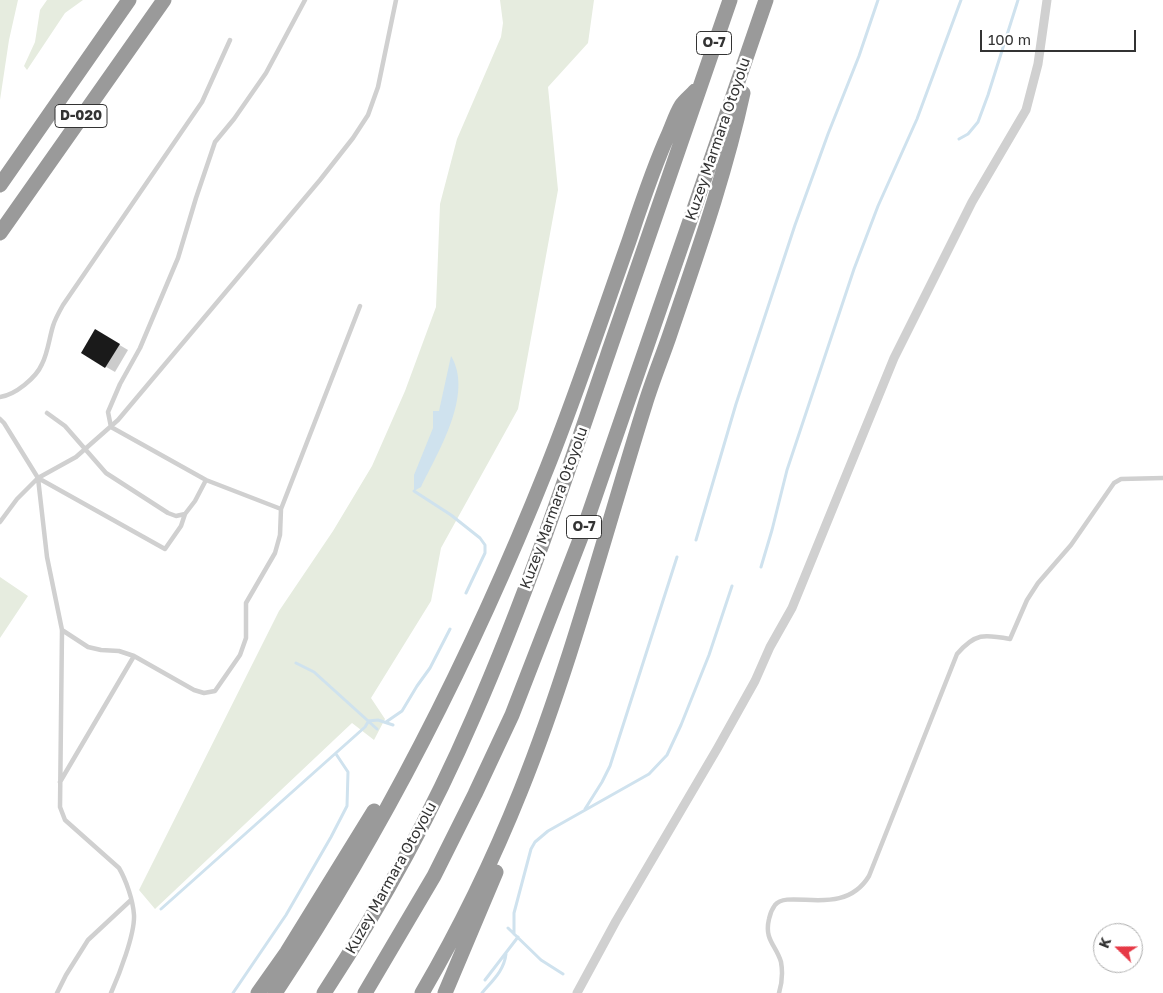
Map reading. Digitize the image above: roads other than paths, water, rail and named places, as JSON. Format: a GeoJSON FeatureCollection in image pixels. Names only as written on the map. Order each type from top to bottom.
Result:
{"type":"FeatureCollection","features":[{"type":"Feature","properties":{"kind":"highway","name":"D-020"},"geometry":{"type":"LineString","coordinates":[[0,185],[129,0]]}},
{"type":"Feature","properties":{"kind":"highway","name":"D-020"},"geometry":{"type":"LineString","coordinates":[[0,233],[164,0]]}},
{"type":"Feature","properties":{"kind":"highway","name":"Kuzey Marmara Otoyolu"},"geometry":{"type":"LineString","coordinates":[[324,993],[400,866],[436,798],[473,718],[540,550],[730,0]]}},
{"type":"Feature","properties":{"kind":"highway","name":"Kuzey Marmara Otoyolu"},"geometry":{"type":"LineString","coordinates":[[366,993],[434,876],[512,715],[580,536],[766,0]]}},
{"type":"Feature","properties":{"kind":"highway"},"geometry":{"type":"LineString","coordinates":[[422,993],[462,920],[502,838],[562,676],[647,398],[721,177],[734,130],[752,40]]}},
{"type":"Feature","properties":{"kind":"highway"},"geometry":{"type":"LineString","coordinates":[[275,993],[344,882],[420,744],[480,620],[547,468],[656,162],[682,105],[700,86]]}},
{"type":"Feature","properties":{"kind":"highway"},"geometry":{"type":"LineString","coordinates":[[445,993],[508,845],[552,731],[562,676]]}},
{"type":"Feature","properties":{"kind":"highway"},"geometry":{"type":"LineString","coordinates":[[258,993],[287,952],[381,799],[420,744]]}},
{"type":"Feature","properties":{"kind":"street"},"geometry":{"type":"LineString","coordinates":[[577,993],[616,921],[751,689],[770,647],[792,608],[894,358],[972,202],[1026,110],[1038,64],[1047,0]]}},
{"type":"Feature","properties":{"kind":"lane"},"geometry":{"type":"LineString","coordinates":[[281,509],[206,480],[111,427],[108,412],[120,384],[140,348],[178,258],[215,142],[234,119],[266,73],[305,0]]}},
{"type":"Feature","properties":{"kind":"lane"},"geometry":{"type":"LineString","coordinates":[[0,522],[17,498],[38,478],[76,457],[111,427],[320,180],[353,138],[368,115],[378,87],[396,0]]}},
{"type":"Feature","properties":{"kind":"lane"},"geometry":{"type":"LineString","coordinates":[[0,397],[6,396],[23,386],[41,366],[47,352],[53,325],[62,304],[202,102],[230,40]]}},
{"type":"Feature","properties":{"kind":"lane"},"geometry":{"type":"LineString","coordinates":[[62,630],[88,647],[119,651],[134,656],[194,690],[204,693],[214,691],[240,655],[246,638],[246,603],[274,553],[280,535],[281,509],[360,306]]}},
{"type":"Feature","properties":{"kind":"lane"},"geometry":{"type":"LineString","coordinates":[[47,413],[65,426],[106,473],[168,513],[176,516],[185,514]]}},
{"type":"Feature","properties":{"kind":"lane"},"geometry":{"type":"LineString","coordinates":[[0,419],[38,478],[47,557],[62,630],[60,807],[65,820],[119,868],[124,877],[134,915],[131,934],[111,993]]}},
{"type":"Feature","properties":{"kind":"lane"},"geometry":{"type":"LineString","coordinates":[[38,478],[165,549],[181,526],[185,514],[195,501],[206,480]]}},
{"type":"Feature","properties":{"kind":"lane"},"geometry":{"type":"LineString","coordinates":[[779,993],[782,979],[781,963],[767,932],[770,915],[774,907],[782,900],[787,899],[817,901],[853,894],[864,884],[869,876],[957,654],[971,640],[979,637],[989,635],[1010,639],[1027,600],[1038,583],[1071,545],[1114,483],[1121,479],[1163,478]]}},
{"type":"Feature","properties":{"kind":"lane"},"geometry":{"type":"LineString","coordinates":[[60,783],[134,656]]}},
{"type":"Feature","properties":{"kind":"lane"},"geometry":{"type":"LineString","coordinates":[[57,993],[88,940],[131,900]]}},
{"type":"Feature","properties":{"kind":"water"},"geometry":{"type":"Polygon","coordinates":[[[451,356],[457,371],[456,405],[451,423],[436,457],[421,487],[414,491],[414,475],[433,428],[433,411],[439,411],[451,356]]]}},
{"type":"Feature","properties":{"kind":"waterway"},"geometry":{"type":"LineString","coordinates":[[696,540],[736,404],[795,225],[859,56],[878,0]]}},
{"type":"Feature","properties":{"kind":"waterway"},"geometry":{"type":"LineString","coordinates":[[761,567],[787,470],[854,269],[878,206],[917,119],[961,0]]}},
{"type":"Feature","properties":{"kind":"waterway"},"geometry":{"type":"LineString","coordinates":[[959,139],[968,134],[978,122],[1018,0]]}},
{"type":"Feature","properties":{"kind":"waterway"},"geometry":{"type":"LineString","coordinates":[[414,491],[451,515],[480,538],[485,545],[485,553],[466,593]]}},
{"type":"Feature","properties":{"kind":"waterway"},"geometry":{"type":"LineString","coordinates":[[585,809],[610,766],[677,557]]}},
{"type":"Feature","properties":{"kind":"waterway"},"geometry":{"type":"LineString","coordinates":[[514,934],[514,913],[531,849],[535,842],[548,831],[649,774],[667,755],[709,655],[732,586]]}},
{"type":"Feature","properties":{"kind":"waterway"},"geometry":{"type":"LineString","coordinates":[[386,722],[402,711],[430,668],[450,629]]}},
{"type":"Feature","properties":{"kind":"waterway"},"geometry":{"type":"LineString","coordinates":[[296,663],[314,672],[377,729]]}},
{"type":"Feature","properties":{"kind":"waterway"},"geometry":{"type":"LineString","coordinates":[[368,721],[378,720],[393,725]]}},
{"type":"Feature","properties":{"kind":"waterway"},"geometry":{"type":"LineString","coordinates":[[161,909],[365,727],[368,722]]}},
{"type":"Feature","properties":{"kind":"waterway"},"geometry":{"type":"LineString","coordinates":[[233,993],[286,915],[347,806],[348,772],[336,754]]}},
{"type":"Feature","properties":{"kind":"waterway"},"geometry":{"type":"LineString","coordinates":[[508,928],[541,960],[563,974]]}},
{"type":"Feature","properties":{"kind":"waterway"},"geometry":{"type":"LineString","coordinates":[[485,980],[518,937]]}},
{"type":"Feature","properties":{"kind":"waterway"},"geometry":{"type":"LineString","coordinates":[[482,993],[500,971],[506,954]]}}]}
